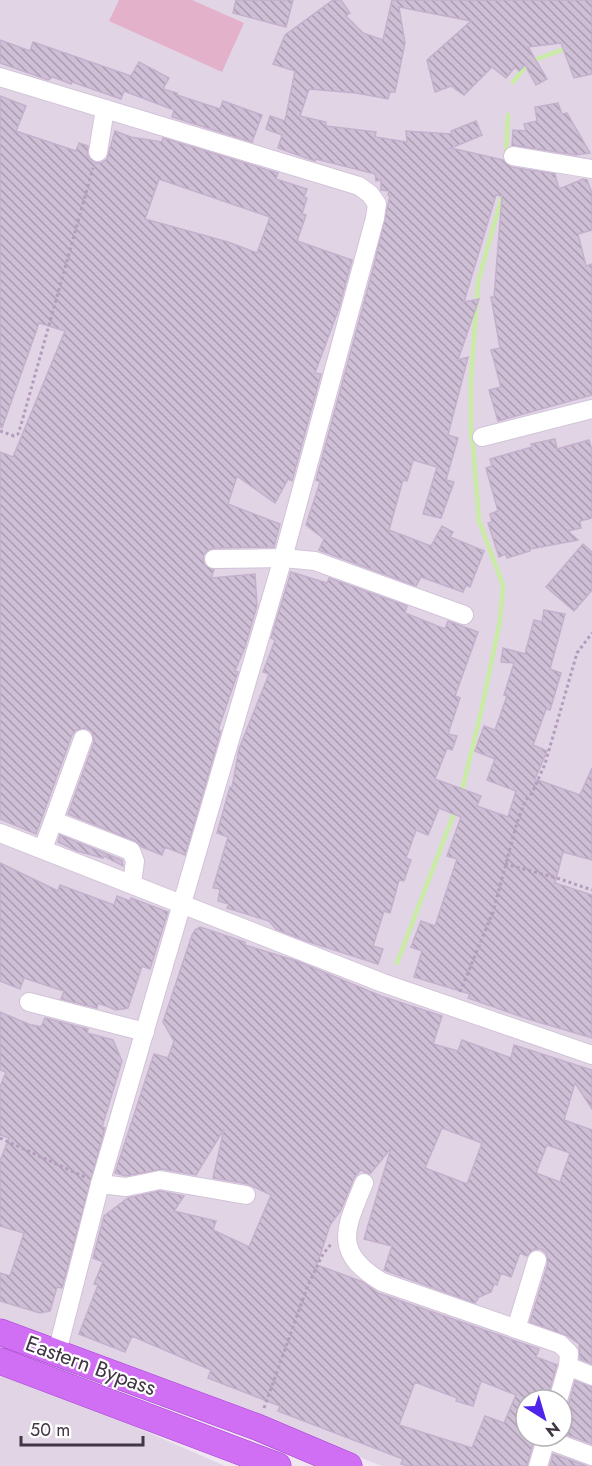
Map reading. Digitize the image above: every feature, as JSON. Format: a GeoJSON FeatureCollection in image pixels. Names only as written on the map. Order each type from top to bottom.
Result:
{"type":"FeatureCollection","features":[{"type":"Feature","properties":{"kind":"highway","name":"Eastern Bypass"},"geometry":{"type":"LineString","coordinates":[[0,1332],[257,1427],[349,1466]]}},
{"type":"Feature","properties":{"kind":"highway","name":"Eastern Bypass"},"geometry":{"type":"LineString","coordinates":[[0,1361],[277,1466]]}},
{"type":"Feature","properties":{"kind":"street"},"geometry":{"type":"LineString","coordinates":[[0,77],[359,186],[370,194],[376,204],[375,218],[284,558],[100,1184],[57,1352]]}},
{"type":"Feature","properties":{"kind":"street"},"geometry":{"type":"LineString","coordinates":[[98,152],[105,109]]}},
{"type":"Feature","properties":{"kind":"street"},"geometry":{"type":"LineString","coordinates":[[513,156],[592,169]]}},
{"type":"Feature","properties":{"kind":"street"},"geometry":{"type":"LineString","coordinates":[[482,437],[592,409]]}},
{"type":"Feature","properties":{"kind":"street"},"geometry":{"type":"LineString","coordinates":[[214,559],[284,558],[315,561],[464,615]]}},
{"type":"Feature","properties":{"kind":"street"},"geometry":{"type":"LineString","coordinates":[[43,849],[83,739]]}},
{"type":"Feature","properties":{"kind":"street"},"geometry":{"type":"LineString","coordinates":[[54,821],[131,851],[135,861],[132,884]]}},
{"type":"Feature","properties":{"kind":"street"},"geometry":{"type":"LineString","coordinates":[[0,833],[383,983],[592,1055]]}},
{"type":"Feature","properties":{"kind":"street"},"geometry":{"type":"LineString","coordinates":[[29,1002],[145,1032]]}},
{"type":"Feature","properties":{"kind":"street"},"geometry":{"type":"LineString","coordinates":[[100,1184],[126,1188],[160,1180],[246,1195]]}},
{"type":"Feature","properties":{"kind":"street"},"geometry":{"type":"LineString","coordinates":[[364,1183],[347,1225],[348,1248],[366,1272],[382,1282],[560,1344],[569,1353],[562,1388]]}},
{"type":"Feature","properties":{"kind":"street"},"geometry":{"type":"LineString","coordinates":[[516,1329],[537,1260]]}},
{"type":"Feature","properties":{"kind":"street"},"geometry":{"type":"LineString","coordinates":[[568,1366],[592,1376]]}},
{"type":"Feature","properties":{"kind":"street"},"geometry":{"type":"LineString","coordinates":[[538,1466],[543,1448]]}},
{"type":"Feature","properties":{"kind":"street"},"geometry":{"type":"LineString","coordinates":[[572,1448],[592,1456]]}},
{"type":"Feature","properties":{"kind":"path"},"geometry":{"type":"LineString","coordinates":[[0,431],[14,436],[18,434],[98,152]]}},
{"type":"Feature","properties":{"kind":"path"},"geometry":{"type":"LineString","coordinates":[[454,1008],[493,912],[525,801],[532,793],[545,764],[577,653],[592,633]]}},
{"type":"Feature","properties":{"kind":"path"},"geometry":{"type":"LineString","coordinates":[[505,864],[592,890]]}},
{"type":"Feature","properties":{"kind":"path"},"geometry":{"type":"LineString","coordinates":[[0,1138],[100,1184]]}},
{"type":"Feature","properties":{"kind":"path"},"geometry":{"type":"LineString","coordinates":[[257,1427],[308,1285],[324,1254],[347,1225]]}},
{"type":"Feature","properties":{"kind":"shaded area"},"geometry":{"type":"Polygon","coordinates":[[[0,0],[592,0],[592,1466],[382,1466],[0,1318],[0,0]]]}},
{"type":"Feature","properties":{"kind":"shaded area"},"geometry":{"type":"Polygon","coordinates":[[[119,0],[192,0],[244,23],[222,72],[109,21],[119,0]]]}},
{"type":"Feature","properties":{"kind":"shaded area"},"geometry":{"type":"Polygon","coordinates":[[[0,1373],[74,1400],[225,1466],[0,1466],[0,1373]]]}},
{"type":"Feature","properties":{"kind":"building"},"geometry":{"type":"Polygon","coordinates":[[[236,0],[293,0],[286,27],[233,13],[236,0]]]}},
{"type":"Feature","properties":{"kind":"building"},"geometry":{"type":"Polygon","coordinates":[[[333,0],[341,0],[350,13],[346,16],[363,33],[383,40],[392,0],[592,0],[592,74],[574,78],[561,43],[528,47],[547,79],[536,85],[525,65],[519,71],[515,67],[506,78],[492,67],[464,95],[451,86],[435,92],[427,60],[471,21],[399,7],[405,43],[395,92],[390,92],[388,99],[356,93],[309,89],[300,116],[326,122],[326,126],[376,132],[375,137],[407,142],[406,131],[452,134],[451,131],[476,121],[482,135],[451,148],[503,160],[511,167],[555,174],[559,189],[583,179],[587,180],[592,193],[592,230],[578,234],[586,266],[592,264],[592,395],[498,421],[489,390],[501,387],[491,350],[500,348],[491,297],[494,297],[502,196],[496,195],[464,302],[479,299],[458,360],[468,357],[448,435],[458,438],[446,480],[454,482],[441,518],[423,514],[437,467],[413,460],[407,481],[403,480],[389,530],[431,546],[442,526],[453,532],[450,537],[484,551],[470,587],[466,585],[463,592],[421,577],[416,586],[319,550],[324,539],[306,525],[320,482],[316,480],[373,269],[390,196],[389,191],[381,190],[381,180],[376,181],[375,174],[316,159],[315,161],[278,148],[282,135],[266,129],[270,116],[285,121],[295,71],[273,64],[285,35],[333,0]]]}},
{"type":"Feature","properties":{"kind":"building"},"geometry":{"type":"Polygon","coordinates":[[[0,40],[30,51],[33,42],[131,76],[139,62],[169,78],[163,89],[220,109],[223,101],[262,115],[252,142],[172,117],[174,110],[124,91],[121,99],[53,77],[48,80],[0,63],[0,40]]]}},
{"type":"Feature","properties":{"kind":"building"},"geometry":{"type":"Polygon","coordinates":[[[0,96],[26,106],[16,131],[76,151],[79,143],[88,146],[88,157],[96,163],[107,159],[115,131],[131,137],[162,142],[163,138],[278,173],[276,179],[307,189],[302,214],[306,215],[297,241],[352,260],[339,308],[315,373],[321,374],[292,481],[288,479],[275,503],[237,476],[228,504],[280,524],[274,547],[214,548],[204,554],[205,565],[214,570],[211,578],[255,574],[257,606],[235,671],[238,672],[218,730],[221,731],[185,855],[165,847],[162,855],[142,847],[135,841],[68,814],[94,742],[92,732],[86,728],[76,730],[72,735],[36,834],[0,819],[0,452],[13,457],[65,331],[39,323],[2,428],[0,427],[0,96]],[[159,179],[145,219],[228,242],[257,253],[270,217],[159,179]]]}},
{"type":"Feature","properties":{"kind":"building"},"geometry":{"type":"Polygon","coordinates":[[[558,103],[562,114],[567,113],[590,153],[576,155],[512,145],[513,130],[526,131],[524,124],[537,121],[535,107],[558,103]]]}},
{"type":"Feature","properties":{"kind":"building"},"geometry":{"type":"Polygon","coordinates":[[[555,439],[557,449],[589,440],[592,450],[592,518],[580,521],[581,528],[568,531],[578,540],[530,549],[530,551],[507,558],[506,554],[499,557],[488,523],[492,522],[490,514],[498,511],[486,468],[492,466],[490,459],[532,447],[531,444],[555,439]]]}},
{"type":"Feature","properties":{"kind":"building"},"geometry":{"type":"Polygon","coordinates":[[[583,544],[592,552],[592,590],[574,611],[546,587],[583,544]]]}},
{"type":"Feature","properties":{"kind":"building"},"geometry":{"type":"Polygon","coordinates":[[[291,572],[327,583],[329,578],[407,606],[405,613],[445,629],[448,621],[478,632],[455,696],[460,698],[448,734],[457,736],[452,750],[447,748],[435,779],[481,796],[477,806],[508,817],[516,791],[487,780],[495,759],[475,751],[484,726],[495,730],[507,696],[504,695],[514,663],[501,662],[503,648],[525,654],[534,620],[542,622],[544,610],[565,614],[550,669],[561,673],[550,710],[546,709],[533,745],[547,751],[535,779],[580,795],[592,768],[592,860],[563,852],[555,883],[592,895],[592,1038],[528,1019],[468,998],[470,994],[414,977],[422,951],[411,947],[421,921],[435,926],[457,859],[447,856],[461,817],[439,808],[428,835],[416,830],[406,858],[411,860],[404,881],[399,880],[390,913],[384,911],[373,946],[383,949],[378,964],[306,941],[276,929],[269,921],[227,908],[229,904],[218,901],[220,889],[213,888],[228,837],[217,833],[230,787],[232,787],[239,749],[269,674],[263,672],[275,640],[271,638],[291,572]]]}},
{"type":"Feature","properties":{"kind":"building"},"geometry":{"type":"Polygon","coordinates":[[[60,835],[122,860],[123,866],[104,856],[103,858],[77,851],[58,842],[60,835]]]}},
{"type":"Feature","properties":{"kind":"building"},"geometry":{"type":"Polygon","coordinates":[[[0,863],[58,891],[60,885],[114,905],[117,896],[130,901],[131,898],[168,912],[150,969],[142,966],[128,1008],[116,1010],[98,1003],[97,1008],[61,999],[64,991],[24,978],[20,989],[0,981],[0,863]]]}},
{"type":"Feature","properties":{"kind":"building"},"geometry":{"type":"Polygon","coordinates":[[[200,927],[245,942],[245,945],[297,961],[381,996],[442,1016],[433,1044],[458,1051],[462,1040],[511,1058],[514,1045],[592,1070],[592,1109],[575,1083],[564,1120],[592,1130],[592,1364],[580,1359],[579,1344],[568,1336],[530,1322],[548,1263],[546,1253],[541,1249],[534,1249],[527,1256],[520,1253],[511,1277],[501,1273],[497,1285],[494,1284],[491,1292],[479,1297],[475,1303],[384,1270],[392,1246],[364,1239],[391,1148],[370,1174],[360,1170],[354,1178],[341,1210],[330,1225],[317,1265],[363,1282],[378,1293],[539,1349],[536,1357],[557,1365],[550,1388],[514,1388],[514,1394],[481,1381],[473,1406],[456,1401],[457,1398],[415,1382],[399,1425],[472,1448],[485,1416],[504,1423],[514,1400],[514,1448],[532,1448],[527,1466],[409,1466],[401,1464],[403,1459],[278,1411],[280,1406],[208,1378],[211,1370],[132,1336],[125,1352],[79,1334],[98,1285],[94,1284],[103,1262],[93,1258],[104,1216],[128,1198],[160,1191],[184,1196],[174,1211],[216,1221],[213,1230],[249,1247],[271,1195],[248,1184],[213,1178],[224,1129],[196,1175],[162,1169],[126,1176],[115,1173],[154,1054],[168,1058],[174,1041],[163,1022],[192,935],[200,927]],[[442,1128],[425,1168],[467,1184],[482,1143],[442,1128]],[[547,1145],[536,1173],[560,1182],[570,1153],[547,1145]]]}},
{"type":"Feature","properties":{"kind":"building"},"geometry":{"type":"Polygon","coordinates":[[[0,1012],[33,1026],[41,1027],[45,1018],[88,1029],[87,1033],[113,1040],[122,1061],[102,1127],[105,1128],[62,1288],[57,1287],[50,1311],[40,1313],[0,1301],[0,1273],[10,1276],[24,1233],[0,1226],[0,1161],[9,1138],[0,1135],[0,1087],[6,1072],[0,1070],[0,1012]]]}},
{"type":"Feature","properties":{"kind":"building"},"geometry":{"type":"Polygon","coordinates":[[[575,1381],[592,1387],[592,1444],[574,1437],[575,1381]]]}},
{"type":"Feature","properties":{"kind":"building"},"geometry":{"type":"Polygon","coordinates":[[[553,1454],[587,1466],[550,1466],[553,1454]]]}},
{"type":"Feature","properties":{"kind":"waterway"},"geometry":{"type":"LineString","coordinates":[[513,82],[529,62],[567,48]]}},
{"type":"Feature","properties":{"kind":"waterway"},"geometry":{"type":"LineString","coordinates":[[506,155],[508,115]]}},
{"type":"Feature","properties":{"kind":"waterway"},"geometry":{"type":"LineString","coordinates":[[461,795],[500,621],[503,585],[479,521],[471,433],[471,379],[478,282],[503,193]]}},
{"type":"Feature","properties":{"kind":"waterway"},"geometry":{"type":"LineString","coordinates":[[397,963],[456,808]]}}]}
